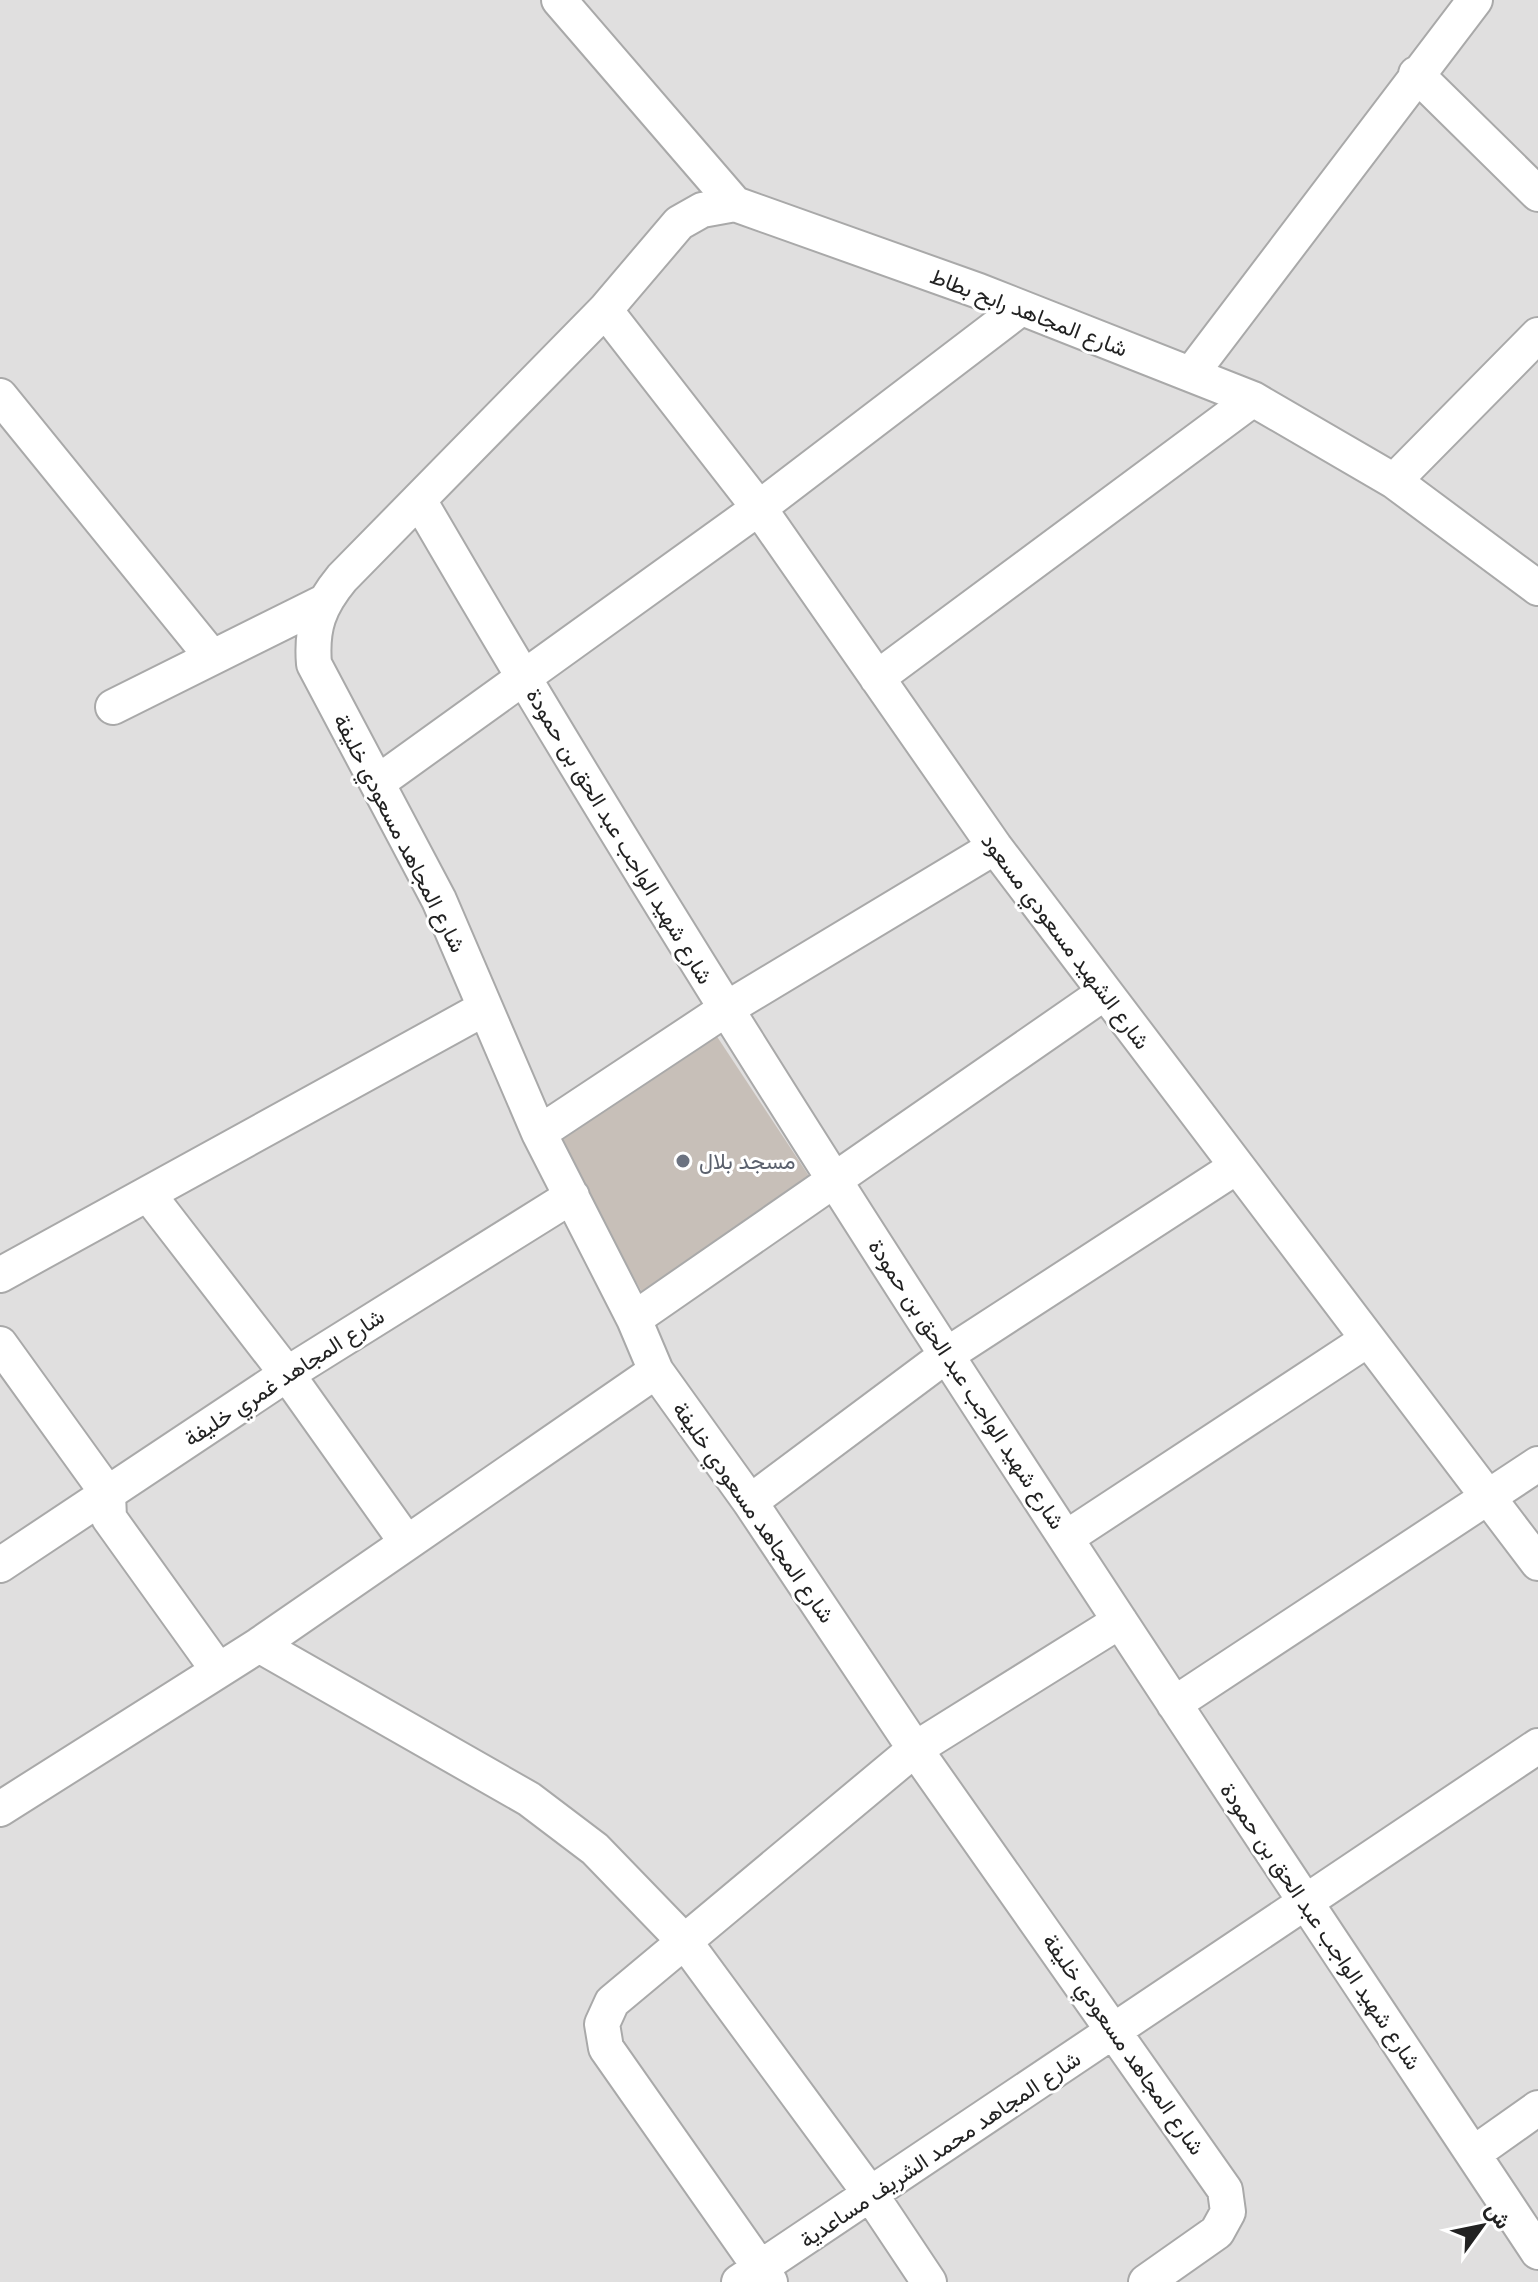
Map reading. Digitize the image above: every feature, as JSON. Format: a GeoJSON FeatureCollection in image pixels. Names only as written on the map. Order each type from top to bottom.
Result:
{"type":"FeatureCollection","features":[{"type":"Feature","properties":{"kind":"street","name":"شارع المجاهد رابح بطاط"},"geometry":{"type":"LineString","coordinates":[[559,0],[735,204],[1021,308],[1253,399],[1394,481],[1538,588]]}},
{"type":"Feature","properties":{"kind":"street"},"geometry":{"type":"LineString","coordinates":[[1191,374],[1475,0]]}},
{"type":"Feature","properties":{"kind":"street"},"geometry":{"type":"LineString","coordinates":[[1416,74],[1538,194]]}},
{"type":"Feature","properties":{"kind":"street"},"geometry":{"type":"LineString","coordinates":[[113,707],[322,603],[605,310],[679,223],[702,210],[735,204]]}},
{"type":"Feature","properties":{"kind":"street"},"geometry":{"type":"LineString","coordinates":[[377,783],[759,508],[1021,308]]}},
{"type":"Feature","properties":{"kind":"street","name":"شارع الشهيد مسعودي مسعود"},"geometry":{"type":"LineString","coordinates":[[605,310],[759,508],[995,847],[1538,1563]]}},
{"type":"Feature","properties":{"kind":"street"},"geometry":{"type":"LineString","coordinates":[[1394,481],[1538,335]]}},
{"type":"Feature","properties":{"kind":"street"},"geometry":{"type":"LineString","coordinates":[[0,396],[212,657]]}},
{"type":"Feature","properties":{"kind":"street"},"geometry":{"type":"LineString","coordinates":[[877,678],[1253,399]]}},
{"type":"Feature","properties":{"kind":"street","name":"شارع شهيد الواجب عبد الحق بن حمودة"},"geometry":{"type":"LineString","coordinates":[[419,500],[523,678],[726,1009],[1174,1704],[1538,2252]]}},
{"type":"Feature","properties":{"kind":"street","name":"شارع المجاهد مسعودي خليفة"},"geometry":{"type":"LineString","coordinates":[[322,603],[312,635],[314,664],[439,900],[539,1133],[634,1319],[656,1371],[750,1502],[915,1749],[1225,2190],[1228,2212],[1217,2232],[1146,2282]]}},
{"type":"Feature","properties":{"kind":"street"},"geometry":{"type":"LineString","coordinates":[[539,1133],[726,1009],[995,847]]}},
{"type":"Feature","properties":{"kind":"street"},"geometry":{"type":"LineString","coordinates":[[634,1319],[1104,993]]}},
{"type":"Feature","properties":{"kind":"street"},"geometry":{"type":"LineString","coordinates":[[0,1275],[485,1008]]}},
{"type":"Feature","properties":{"kind":"street"},"geometry":{"type":"LineString","coordinates":[[750,1502],[948,1354],[1236,1167]]}},
{"type":"Feature","properties":{"kind":"street"},"geometry":{"type":"LineString","coordinates":[[148,1194],[287,1374],[407,1543]]}},
{"type":"Feature","properties":{"kind":"street","name":"شارع المجاهد غمري خليفة"},"geometry":{"type":"LineString","coordinates":[[0,1565],[287,1374],[572,1196]]}},
{"type":"Feature","properties":{"kind":"street"},"geometry":{"type":"LineString","coordinates":[[1066,1538],[1367,1340]]}},
{"type":"Feature","properties":{"kind":"street"},"geometry":{"type":"LineString","coordinates":[[0,1344],[108,1494],[109,1518],[218,1670]]}},
{"type":"Feature","properties":{"kind":"street"},"geometry":{"type":"LineString","coordinates":[[0,1809],[259,1645],[656,1371]]}},
{"type":"Feature","properties":{"kind":"street"},"geometry":{"type":"LineString","coordinates":[[1174,1704],[1538,1464]]}},
{"type":"Feature","properties":{"kind":"street"},"geometry":{"type":"LineString","coordinates":[[756,2277],[606,2048],[602,2024],[612,2002],[915,1749],[1120,1621]]}},
{"type":"Feature","properties":{"kind":"street"},"geometry":{"type":"LineString","coordinates":[[259,1645],[529,1799],[595,1849],[685,1942],[871,2195],[929,2282]]}},
{"type":"Feature","properties":{"kind":"street","name":"شارع المجاهد محمد الشريف مساعدية"},"geometry":{"type":"LineString","coordinates":[[756,2277],[871,2195],[1538,1746]]}},
{"type":"Feature","properties":{"kind":"street"},"geometry":{"type":"LineString","coordinates":[[1473,2154],[1538,2108]]}},
{"type":"Feature","properties":{"kind":"shaded area"},"geometry":{"type":"Polygon","coordinates":[[[0,0],[1538,0],[1538,2282],[0,2282],[0,0]]]}},
{"type":"Feature","properties":{"kind":"building","name":"مسجد بلال"},"geometry":{"type":"Polygon","coordinates":[[[716,1035],[811,1179],[642,1292],[556,1144],[716,1035]]]}},
{"type":"Feature","properties":{"kind":"place","name":"مسجد بلال"},"geometry":{"type":"Point","coordinates":[683,1161]}}]}
